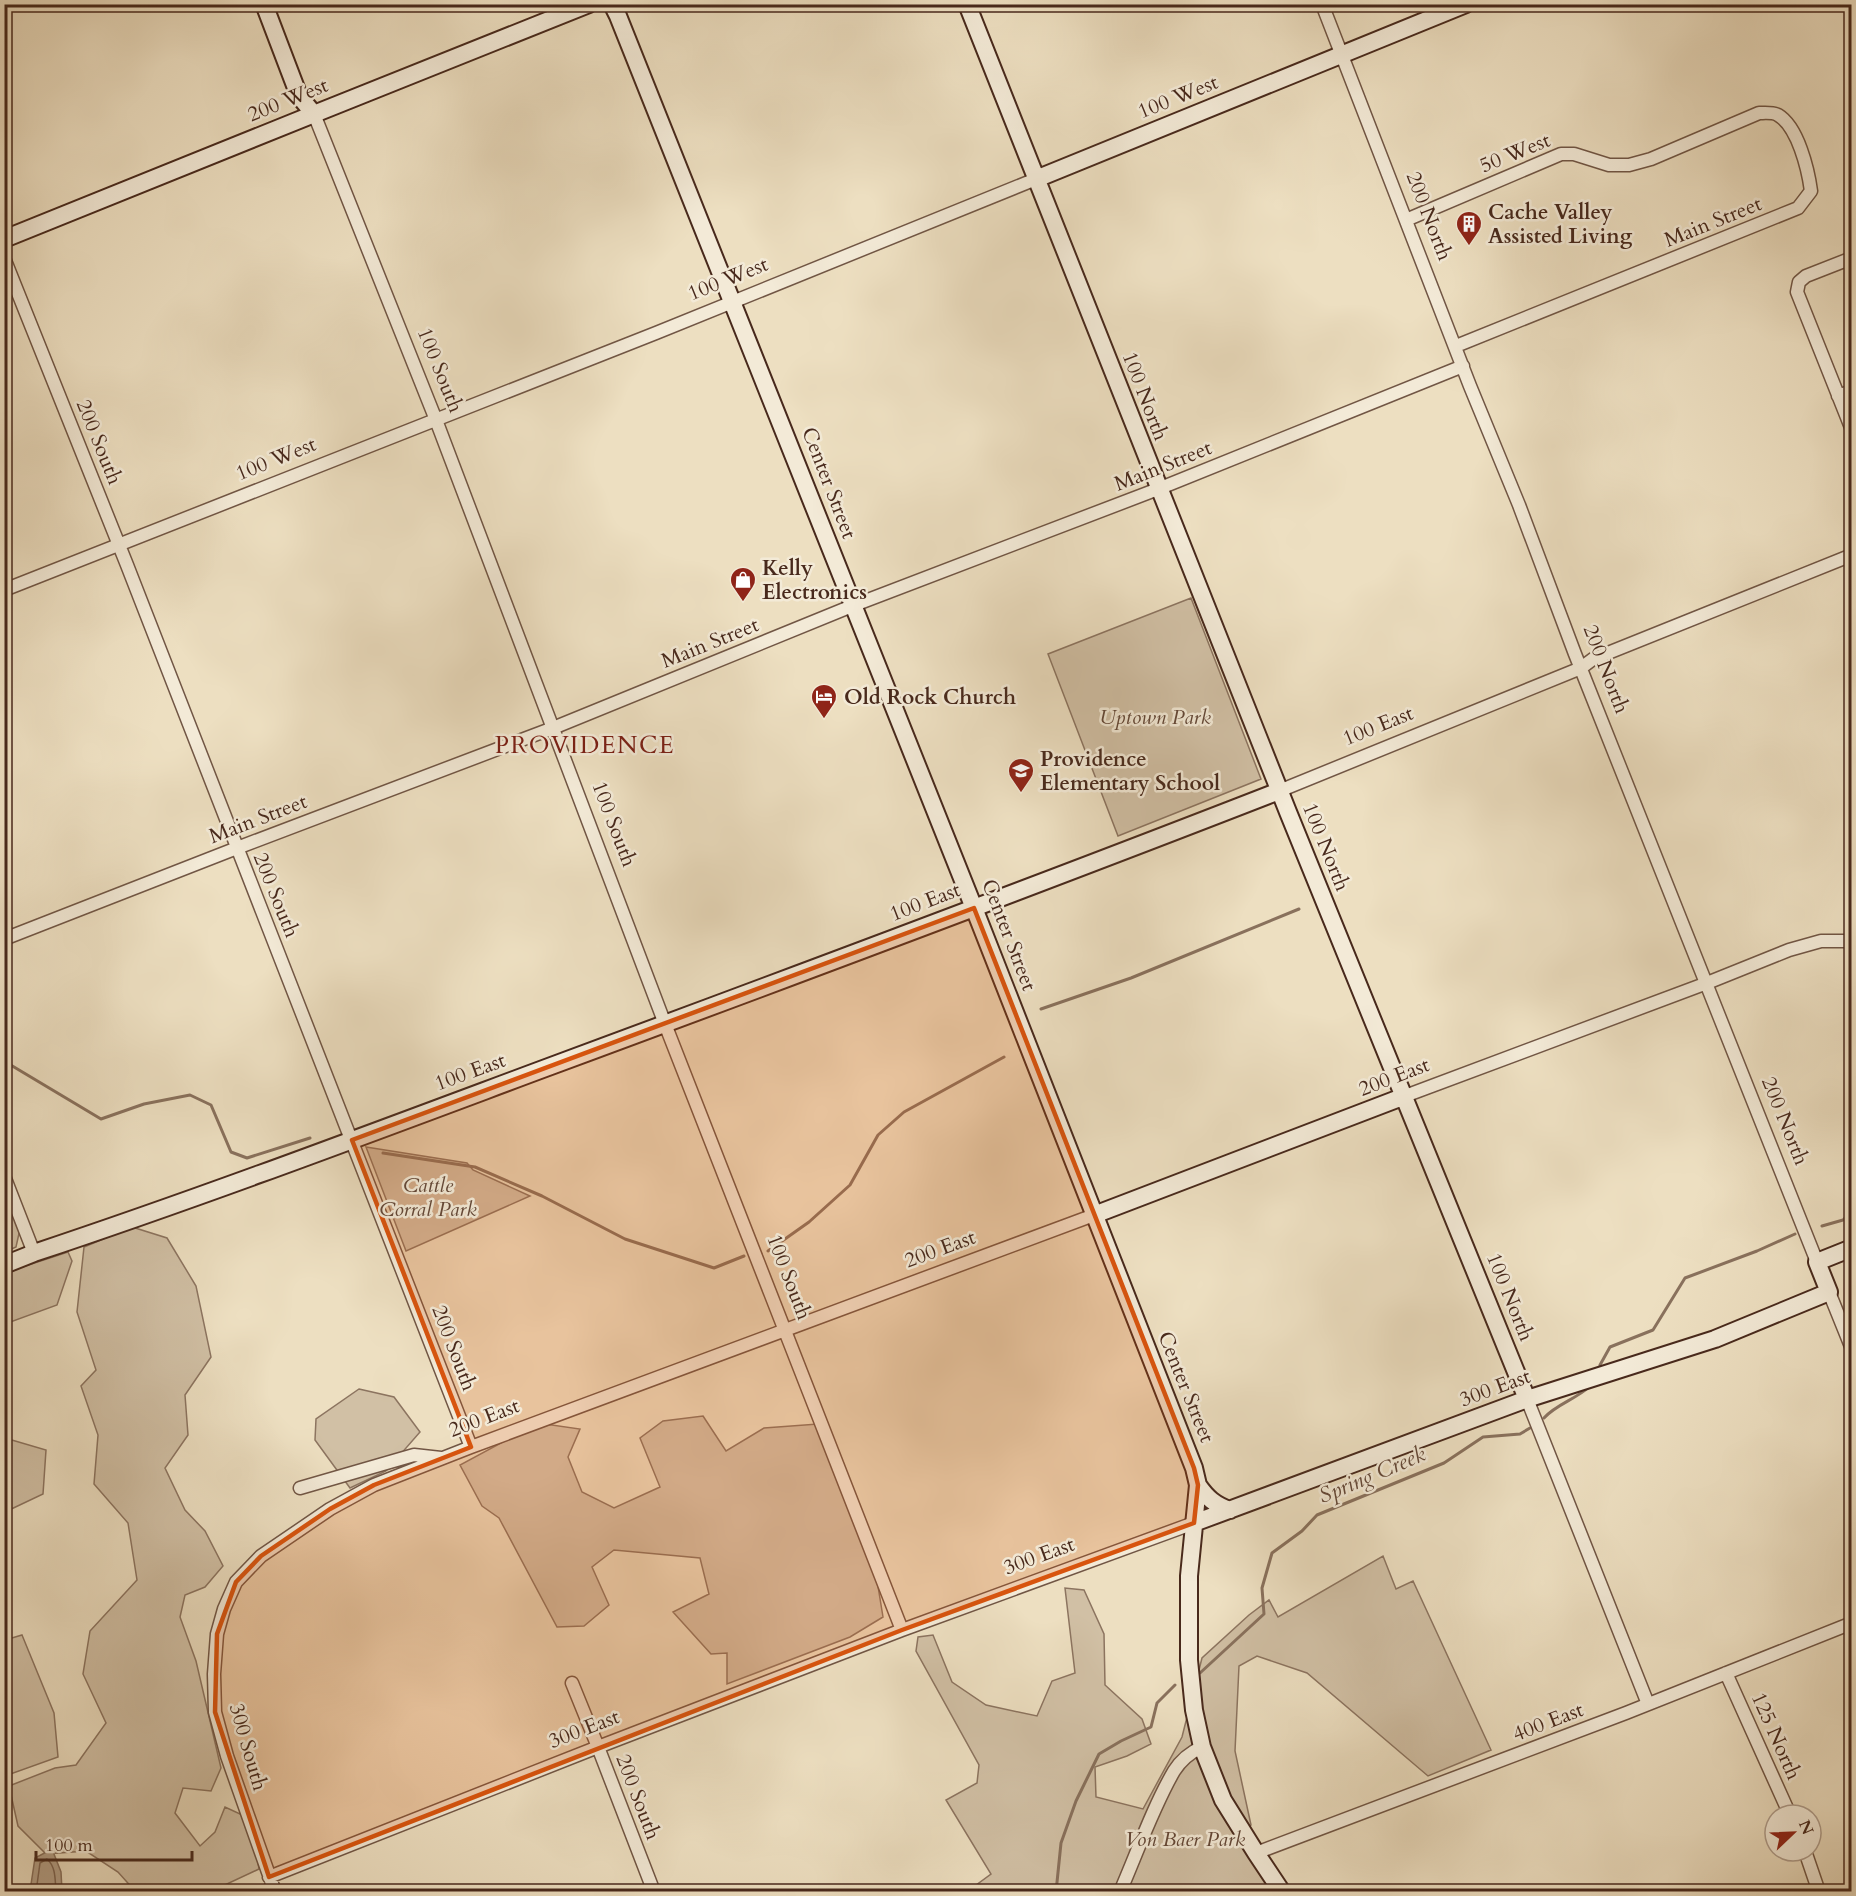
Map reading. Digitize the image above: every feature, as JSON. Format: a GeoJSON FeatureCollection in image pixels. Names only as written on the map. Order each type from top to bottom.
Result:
{"type":"FeatureCollection","features":[{"type":"Feature","properties":{"kind":"street","name":"100 South"},"geometry":{"type":"LineString","coordinates":[[264,4],[299,96],[314,114],[436,420],[665,1024],[902,1630]]}},
{"type":"Feature","properties":{"kind":"street","name":"200 West"},"geometry":{"type":"LineString","coordinates":[[4,239],[589,4]]}},
{"type":"Feature","properties":{"kind":"street","name":"Center Street"},"geometry":{"type":"LineString","coordinates":[[612,4],[974,908],[1194,1468],[1198,1485],[1189,1576],[1189,1660],[1194,1710],[1202,1747],[1223,1800],[1282,1892]]}},
{"type":"Feature","properties":{"kind":"street","name":"100 North"},"geometry":{"type":"LineString","coordinates":[[967,4],[1158,489],[1405,1096],[1648,1704]]}},
{"type":"Feature","properties":{"kind":"street","name":"200 North"},"geometry":{"type":"LineString","coordinates":[[1322,4],[1581,668],[1851,1349]]}},
{"type":"Feature","properties":{"kind":"street","name":"100 West"},"geometry":{"type":"LineString","coordinates":[[4,590],[733,302],[1466,4]]}},
{"type":"Feature","properties":{"kind":"street","name":"50 West"},"geometry":{"type":"LineString","coordinates":[[1406,220],[1561,154],[1574,154],[1609,165],[1629,165],[1651,159],[1759,113],[1776,114]]}},
{"type":"Feature","properties":{"kind":"street","name":"Main Street"},"geometry":{"type":"LineString","coordinates":[[1456,346],[1798,208],[1811,191],[1808,170],[1791,128],[1776,114]]}},
{"type":"Feature","properties":{"kind":"street","name":"200 South"},"geometry":{"type":"LineString","coordinates":[[4,258],[119,545],[471,1447]]}},
{"type":"Feature","properties":{"kind":"street"},"geometry":{"type":"LineString","coordinates":[[1851,258],[1806,276],[1799,282],[1797,292],[1851,430]]}},
{"type":"Feature","properties":{"kind":"street","name":"Main Street"},"geometry":{"type":"LineString","coordinates":[[4,939],[554,728],[852,606],[1158,489],[1463,366]]}},
{"type":"Feature","properties":{"kind":"street"},"geometry":{"type":"LineString","coordinates":[[1838,396],[1851,391]]}},
{"type":"Feature","properties":{"kind":"street","name":"100 East"},"geometry":{"type":"LineString","coordinates":[[4,1265],[665,1024],[1279,791],[1581,668],[1593,658],[1851,555]]}},
{"type":"Feature","properties":{"kind":"street","name":"200 East"},"geometry":{"type":"LineString","coordinates":[[224,1609],[236,1582],[261,1556],[330,1509],[374,1485],[1094,1215],[1789,950],[1821,941],[1851,941]]}},
{"type":"Feature","properties":{"kind":"street"},"geometry":{"type":"LineString","coordinates":[[4,1176],[34,1253]]}},
{"type":"Feature","properties":{"kind":"street"},"geometry":{"type":"LineString","coordinates":[[1817,1262],[1851,1248]]}},
{"type":"Feature","properties":{"kind":"street","name":"300 East"},"geometry":{"type":"LineString","coordinates":[[269,1877],[902,1630],[1527,1399],[1714,1339],[1829,1292]]}},
{"type":"Feature","properties":{"kind":"street"},"geometry":{"type":"LineString","coordinates":[[300,1488],[414,1455],[443,1458]]}},
{"type":"Feature","properties":{"kind":"street"},"geometry":{"type":"LineString","coordinates":[[1198,1485],[1218,1506],[1230,1510]]}},
{"type":"Feature","properties":{"kind":"street","name":"300 South"},"geometry":{"type":"LineString","coordinates":[[224,1609],[217,1634],[214,1674],[215,1712],[227,1756],[275,1892]]}},
{"type":"Feature","properties":{"kind":"street","name":"400 East"},"geometry":{"type":"LineString","coordinates":[[1256,1853],[1648,1704],[1851,1623]]}},
{"type":"Feature","properties":{"kind":"street","name":"125 North"},"geometry":{"type":"LineString","coordinates":[[1726,1673],[1785,1803]]}},
{"type":"Feature","properties":{"kind":"street","name":"200 South"},"geometry":{"type":"LineString","coordinates":[[572,1683],[654,1892]]}},
{"type":"Feature","properties":{"kind":"street"},"geometry":{"type":"LineString","coordinates":[[1120,1892],[1151,1818],[1175,1770],[1191,1753],[1202,1747]]}},
{"type":"Feature","properties":{"kind":"street"},"geometry":{"type":"LineString","coordinates":[[1809,1863],[1819,1892]]}},
{"type":"Feature","properties":{"kind":"highlighted area"},"geometry":{"type":"Polygon","coordinates":[[[974,908],[1194,1468],[1198,1485],[1194,1523],[902,1630],[269,1877],[215,1712],[217,1634],[236,1582],[261,1556],[330,1509],[374,1485],[471,1447],[352,1140],[974,908]]]}},
{"type":"Feature","properties":{"kind":"green space","name":"Uptown Park"},"geometry":{"type":"Polygon","coordinates":[[[1191,598],[1261,779],[1118,836],[1048,654],[1191,598]]]}},
{"type":"Feature","properties":{"kind":"green space","name":"Cattle Corral Park"},"geometry":{"type":"Polygon","coordinates":[[[366,1147],[467,1163],[473,1170],[530,1196],[406,1251],[366,1147]]]}},
{"type":"Feature","properties":{"kind":"green space"},"geometry":{"type":"Polygon","coordinates":[[[4,1185],[20,1229],[16,1247],[5,1252],[4,1185]]]}},
{"type":"Feature","properties":{"kind":"green space"},"geometry":{"type":"Polygon","coordinates":[[[132,1227],[167,1238],[196,1286],[211,1357],[185,1395],[188,1435],[165,1468],[185,1510],[205,1531],[223,1566],[205,1587],[185,1595],[180,1617],[196,1661],[221,1768],[211,1791],[183,1788],[175,1813],[200,1846],[215,1832],[225,1807],[251,1819],[259,1869],[212,1891],[135,1891],[118,1872],[86,1851],[46,1854],[18,1826],[9,1786],[55,1768],[76,1765],[106,1723],[83,1674],[90,1631],[137,1580],[128,1523],[94,1484],[98,1435],[81,1386],[96,1370],[77,1312],[84,1247],[132,1227]]]}},
{"type":"Feature","properties":{"kind":"green space"},"geometry":{"type":"Polygon","coordinates":[[[68,1252],[72,1261],[57,1305],[5,1324],[4,1273],[68,1252]]]}},
{"type":"Feature","properties":{"kind":"green space"},"geometry":{"type":"Polygon","coordinates":[[[359,1389],[394,1397],[420,1432],[386,1471],[350,1488],[315,1440],[316,1419],[359,1389]]]}},
{"type":"Feature","properties":{"kind":"green space"},"geometry":{"type":"Polygon","coordinates":[[[703,1416],[726,1451],[764,1428],[818,1424],[875,1568],[883,1617],[850,1637],[727,1684],[727,1653],[711,1654],[673,1612],[709,1594],[700,1558],[614,1550],[592,1567],[609,1605],[584,1626],[557,1627],[499,1518],[482,1506],[460,1465],[538,1423],[580,1429],[568,1457],[582,1492],[614,1508],[660,1487],[640,1438],[663,1421],[703,1416]]]}},
{"type":"Feature","properties":{"kind":"green space"},"geometry":{"type":"Polygon","coordinates":[[[5,1438],[46,1450],[43,1494],[5,1512],[5,1438]]]}},
{"type":"Feature","properties":{"kind":"green space","name":"Von Baer Park"},"geometry":{"type":"Polygon","coordinates":[[[1383,1556],[1396,1589],[1413,1581],[1491,1750],[1428,1776],[1307,1673],[1257,1656],[1239,1666],[1235,1751],[1251,1825],[1237,1838],[1273,1891],[968,1891],[991,1874],[946,1800],[977,1783],[979,1765],[916,1651],[918,1637],[933,1635],[952,1682],[986,1705],[1037,1716],[1052,1681],[1075,1673],[1065,1588],[1084,1590],[1104,1634],[1105,1685],[1142,1719],[1151,1744],[1127,1756],[1095,1767],[1096,1797],[1143,1809],[1182,1737],[1202,1658],[1269,1600],[1278,1617],[1383,1556]]]}},
{"type":"Feature","properties":{"kind":"green space"},"geometry":{"type":"Polygon","coordinates":[[[22,1635],[54,1713],[58,1757],[5,1776],[5,1640],[22,1635]]]}},
{"type":"Feature","properties":{"kind":"water"},"geometry":{"type":"Polygon","coordinates":[[[52,1849],[61,1872],[62,1891],[30,1891],[35,1858],[52,1849]]]}},
{"type":"Feature","properties":{"kind":"waterway"},"geometry":{"type":"LineString","coordinates":[[1041,1009],[1131,978],[1299,909]]}},
{"type":"Feature","properties":{"kind":"waterway"},"geometry":{"type":"LineString","coordinates":[[768,1251],[809,1222],[850,1185],[878,1135],[904,1112],[1004,1057]]}},
{"type":"Feature","properties":{"kind":"waterway"},"geometry":{"type":"LineString","coordinates":[[4,1061],[101,1119],[144,1104],[190,1095],[211,1105],[231,1152],[247,1158],[310,1138]]}},
{"type":"Feature","properties":{"kind":"waterway"},"geometry":{"type":"LineString","coordinates":[[383,1153],[475,1167],[542,1196],[625,1239],[714,1268],[744,1256]]}},
{"type":"Feature","properties":{"kind":"waterway","name":"Spring Creek"},"geometry":{"type":"LineString","coordinates":[[1822,1226],[1843,1220],[1852,1211]]}},
{"type":"Feature","properties":{"kind":"waterway","name":"Spring Creek"},"geometry":{"type":"LineString","coordinates":[[1600,1365],[1610,1347],[1653,1330],[1685,1278],[1795,1234]]}},
{"type":"Feature","properties":{"kind":"waterway","name":"Spring Creek"},"geometry":{"type":"LineString","coordinates":[[1544,1418],[1589,1387]]}},
{"type":"Feature","properties":{"kind":"waterway","name":"Spring Creek"},"geometry":{"type":"LineString","coordinates":[[1200,1673],[1264,1614],[1262,1588],[1272,1553],[1302,1531],[1317,1515],[1444,1463],[1483,1437],[1520,1434],[1530,1428]]}},
{"type":"Feature","properties":{"kind":"waterway","name":"Spring Creek"},"geometry":{"type":"LineString","coordinates":[[1056,1892],[1061,1843],[1076,1801],[1099,1754],[1151,1727],[1157,1703],[1175,1685]]}},
{"type":"Feature","properties":{"kind":"place","name":"Cache Valley Assisted Living"},"geometry":{"type":"Point","coordinates":[1469,247]}},
{"type":"Feature","properties":{"kind":"place","name":"Kelly Electronics"},"geometry":{"type":"Point","coordinates":[743,603]}},
{"type":"Feature","properties":{"kind":"place","name":"Old Rock Church"},"geometry":{"type":"Point","coordinates":[824,720]}},
{"type":"Feature","properties":{"kind":"place","name":"Providence Elementary School"},"geometry":{"type":"Point","coordinates":[1021,794]}},
{"type":"Feature","properties":{"kind":"district","name":"PROVIDENCE"},"geometry":{"type":"Point","coordinates":[585,745]}}]}
